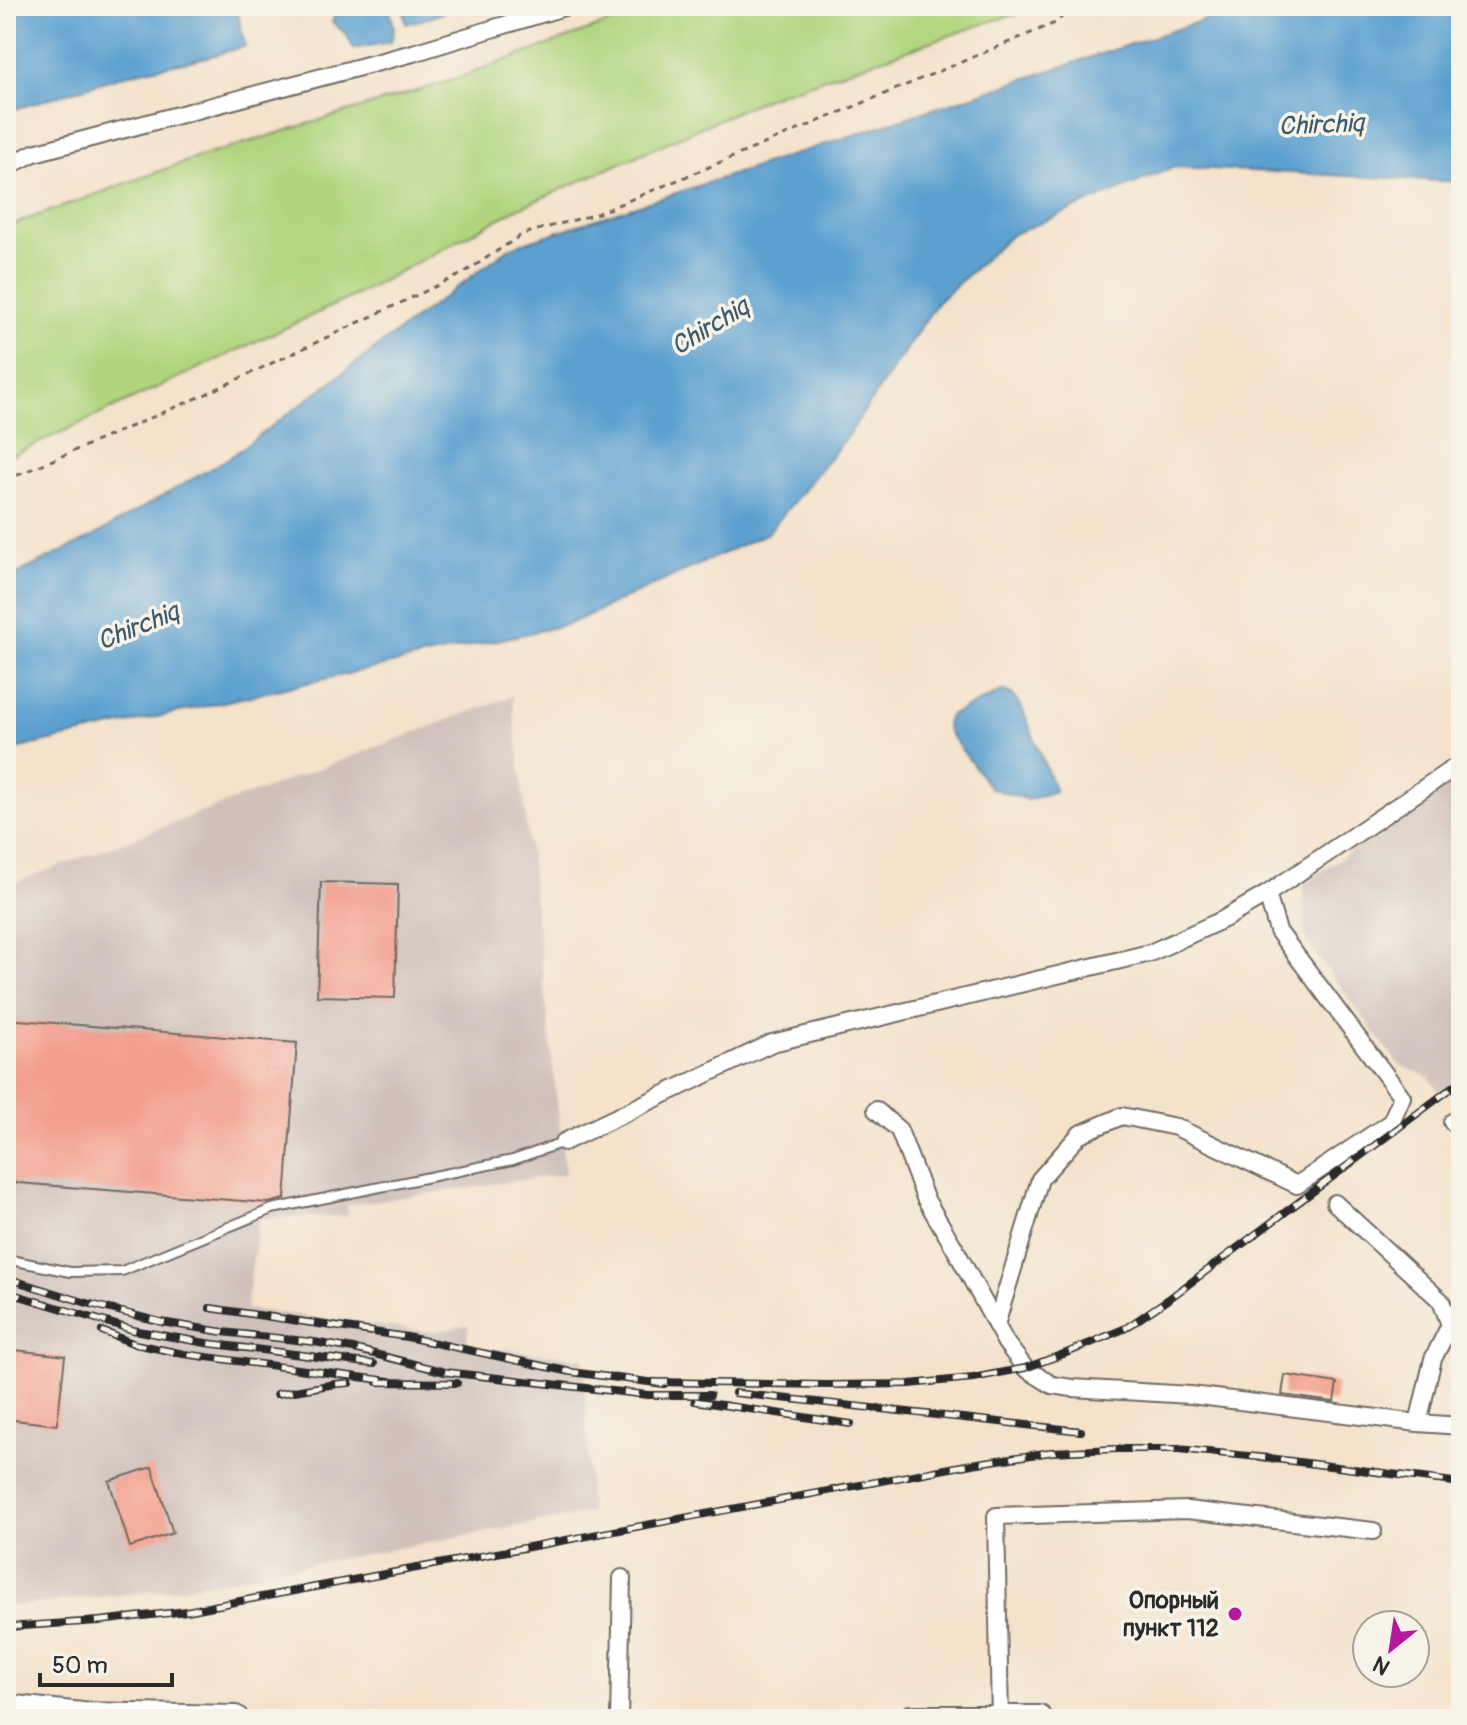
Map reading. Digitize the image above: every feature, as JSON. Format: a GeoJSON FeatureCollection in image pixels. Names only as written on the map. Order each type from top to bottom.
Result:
{"type":"FeatureCollection","features":[{"type":"Feature","properties":{"kind":"main road"},"geometry":{"type":"LineString","coordinates":[[6,1708],[82,1717],[235,1719]]}},
{"type":"Feature","properties":{"kind":"main road"},"geometry":{"type":"LineString","coordinates":[[911,1719],[1039,1719]]}},
{"type":"Feature","properties":{"kind":"street"},"geometry":{"type":"LineString","coordinates":[[6,167],[34,153],[413,53],[567,6]]}},
{"type":"Feature","properties":{"kind":"street"},"geometry":{"type":"LineString","coordinates":[[564,1142],[772,1043],[1150,953],[1224,919],[1267,894],[1461,763]]}},
{"type":"Feature","properties":{"kind":"street"},"geometry":{"type":"LineString","coordinates":[[996,1325],[1040,1179],[1080,1134],[1122,1116],[1176,1127],[1297,1185],[1391,1122],[1402,1097],[1278,931],[1267,894]]}},
{"type":"Feature","properties":{"kind":"street"},"geometry":{"type":"LineString","coordinates":[[876,1110],[899,1130],[925,1198],[1006,1343],[1025,1368],[1052,1385],[1191,1395],[1461,1426]]}},
{"type":"Feature","properties":{"kind":"street"},"geometry":{"type":"LineString","coordinates":[[1335,1203],[1441,1301],[1450,1325],[1433,1359],[1418,1423]]}},
{"type":"Feature","properties":{"kind":"street"},"geometry":{"type":"LineString","coordinates":[[1000,1719],[996,1516],[1187,1510],[1373,1531]]}},
{"type":"Feature","properties":{"kind":"street"},"geometry":{"type":"LineString","coordinates":[[619,1719],[622,1578]]}},
{"type":"Feature","properties":{"kind":"lane"},"geometry":{"type":"LineString","coordinates":[[6,1259],[70,1272],[122,1271],[272,1209],[513,1160],[564,1142]]}},
{"type":"Feature","properties":{"kind":"path"},"geometry":{"type":"LineString","coordinates":[[6,480],[204,395],[462,274],[523,234],[596,214],[1055,23],[1074,6]]}},
{"type":"Feature","properties":{"kind":"shaded area"},"geometry":{"type":"Polygon","coordinates":[[[512,696],[565,1174],[347,1205],[347,1216],[259,1218],[246,1309],[432,1332],[468,1325],[467,1346],[584,1358],[590,1513],[175,1589],[6,1607],[6,886],[512,696]]]}},
{"type":"Feature","properties":{"kind":"shaded area"},"geometry":{"type":"Polygon","coordinates":[[[1461,776],[1461,1080],[1442,1096],[1429,1077],[1399,1065],[1306,941],[1303,884],[1461,776]]]}},
{"type":"Feature","properties":{"kind":"green space"},"geometry":{"type":"Polygon","coordinates":[[[655,6],[1045,6],[989,22],[767,98],[515,210],[358,294],[6,458],[6,227],[193,159],[446,82],[655,6]]]}},
{"type":"Feature","properties":{"kind":"water"},"geometry":{"type":"Polygon","coordinates":[[[6,6],[236,6],[245,46],[132,73],[6,112],[6,6]]]}},
{"type":"Feature","properties":{"kind":"water"},"geometry":{"type":"Polygon","coordinates":[[[361,6],[389,6],[394,28],[391,42],[354,49],[346,34],[332,22],[340,11],[350,14],[361,6]]]}},
{"type":"Feature","properties":{"kind":"water"},"geometry":{"type":"Polygon","coordinates":[[[403,6],[458,6],[406,24],[403,6]]]}},
{"type":"Feature","properties":{"kind":"water","name":"Chirchiq"},"geometry":{"type":"Polygon","coordinates":[[[1247,6],[1461,6],[1461,182],[1174,167],[1011,235],[937,303],[847,437],[768,533],[569,624],[6,751],[6,579],[90,538],[232,456],[511,247],[1247,6]]]}},
{"type":"Feature","properties":{"kind":"water"},"geometry":{"type":"Polygon","coordinates":[[[1002,691],[1014,696],[1022,708],[1055,791],[1028,800],[990,788],[948,731],[946,722],[951,715],[1002,691]]]}},
{"type":"Feature","properties":{"kind":"building"},"geometry":{"type":"Polygon","coordinates":[[[321,882],[398,884],[395,998],[317,996],[321,882]]]}},
{"type":"Feature","properties":{"kind":"building"},"geometry":{"type":"Polygon","coordinates":[[[6,1019],[297,1043],[285,1199],[268,1203],[6,1182],[6,1019]]]}},
{"type":"Feature","properties":{"kind":"building"},"geometry":{"type":"Polygon","coordinates":[[[6,1349],[65,1356],[57,1425],[6,1419],[6,1349]]]}},
{"type":"Feature","properties":{"kind":"building"},"geometry":{"type":"Polygon","coordinates":[[[1285,1375],[1337,1383],[1334,1402],[1282,1395],[1285,1375]]]}},
{"type":"Feature","properties":{"kind":"building"},"geometry":{"type":"Polygon","coordinates":[[[152,1467],[173,1533],[130,1547],[109,1481],[152,1467]]]}},
{"type":"Feature","properties":{"kind":"railway"},"geometry":{"type":"LineString","coordinates":[[653,1382],[909,1384],[973,1378],[1025,1368],[1069,1352],[1126,1328],[1170,1298],[1461,1081]]}},
{"type":"Feature","properties":{"kind":"railway"},"geometry":{"type":"LineString","coordinates":[[6,1278],[161,1322],[314,1342],[445,1372],[648,1395],[710,1395]]}},
{"type":"Feature","properties":{"kind":"railway"},"geometry":{"type":"LineString","coordinates":[[6,1292],[133,1330],[206,1343],[374,1364]]}},
{"type":"Feature","properties":{"kind":"railway"},"geometry":{"type":"LineString","coordinates":[[210,1308],[407,1337],[571,1372],[664,1384]]}},
{"type":"Feature","properties":{"kind":"railway"},"geometry":{"type":"LineString","coordinates":[[102,1331],[135,1344],[184,1354],[389,1381]]}},
{"type":"Feature","properties":{"kind":"railway"},"geometry":{"type":"LineString","coordinates":[[377,1382],[457,1383]]}},
{"type":"Feature","properties":{"kind":"railway"},"geometry":{"type":"LineString","coordinates":[[277,1394],[349,1383]]}},
{"type":"Feature","properties":{"kind":"railway"},"geometry":{"type":"LineString","coordinates":[[735,1393],[1081,1431]]}},
{"type":"Feature","properties":{"kind":"railway"},"geometry":{"type":"LineString","coordinates":[[695,1401],[851,1424]]}},
{"type":"Feature","properties":{"kind":"railway"},"geometry":{"type":"LineString","coordinates":[[6,1627],[187,1611],[972,1464],[1051,1452],[1178,1449],[1461,1483]]}},
{"type":"Feature","properties":{"kind":"place","name":"Опорный пункт 112"},"geometry":{"type":"Point","coordinates":[1235,1614]}}]}
